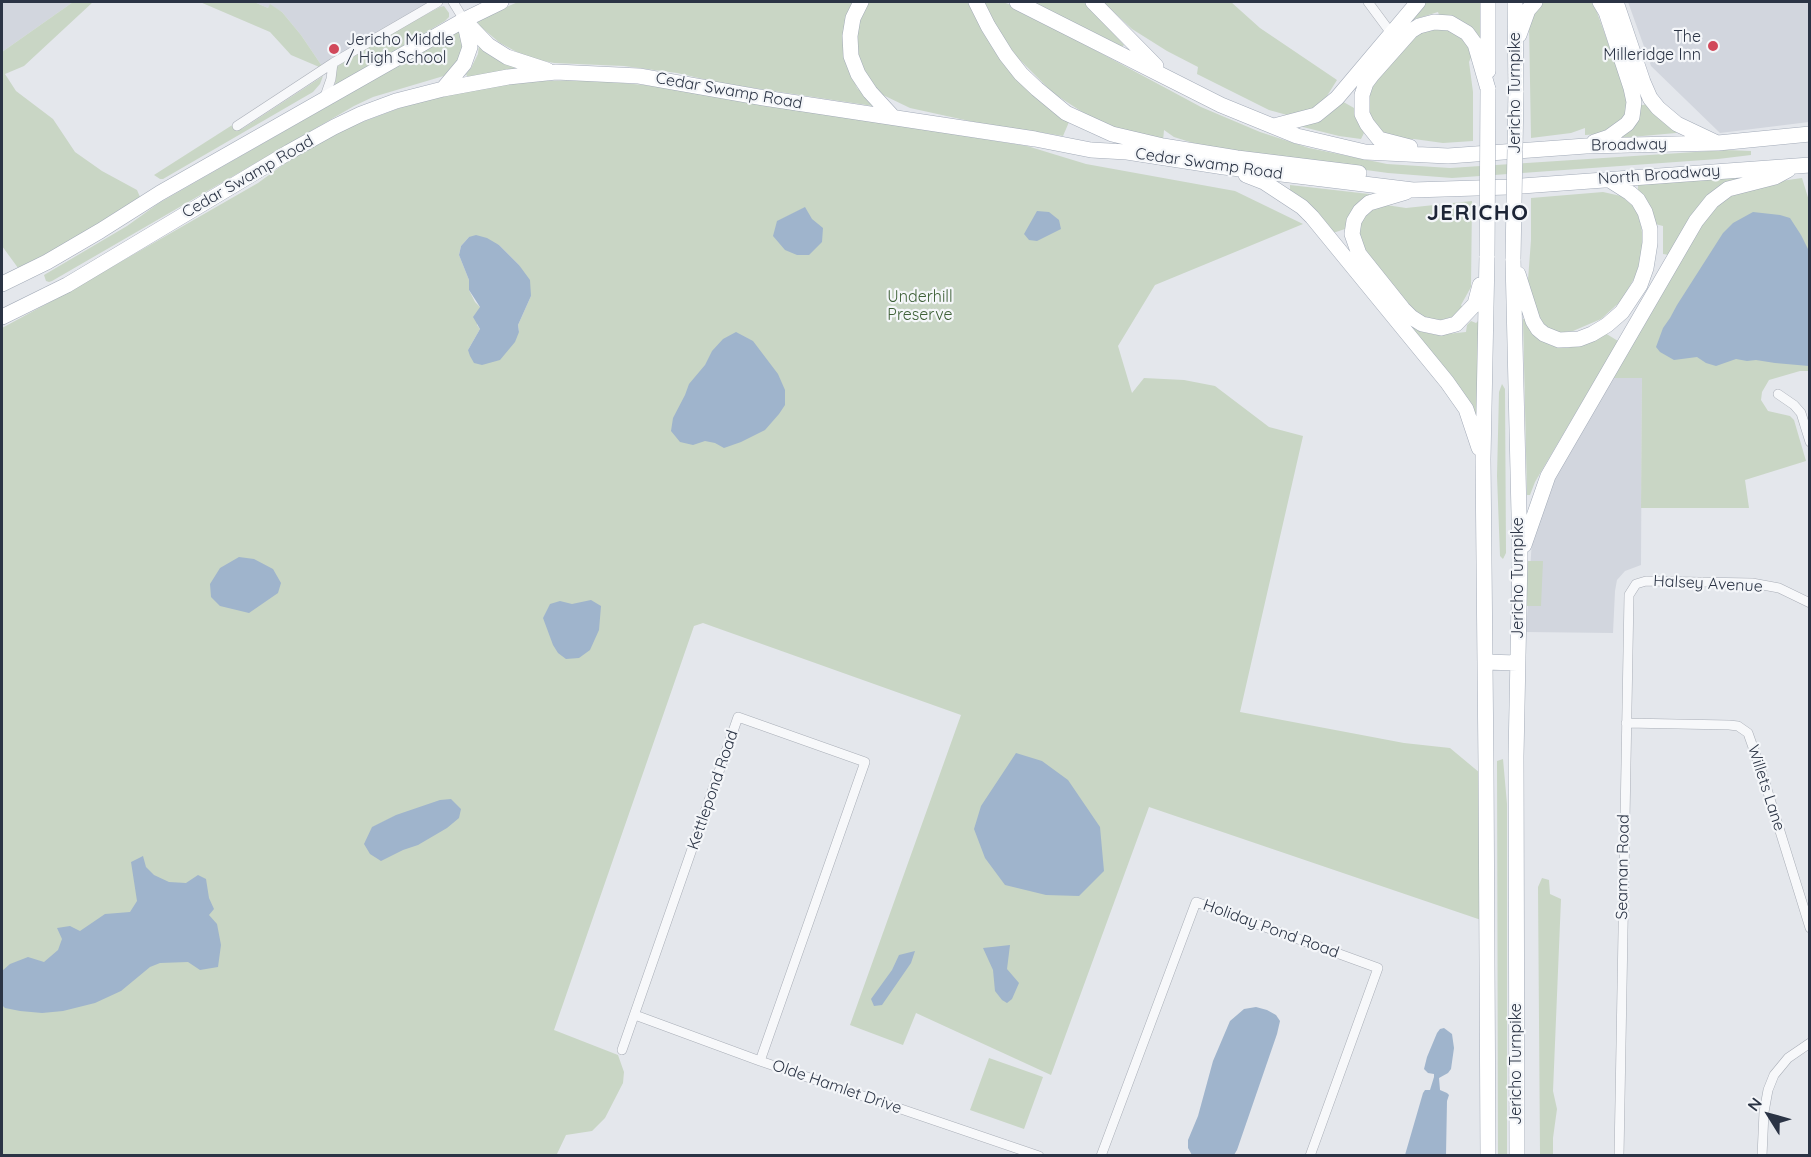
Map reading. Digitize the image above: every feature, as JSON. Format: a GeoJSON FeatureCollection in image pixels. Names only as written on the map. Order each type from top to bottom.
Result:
{"type":"FeatureCollection","features":[{"type":"Feature","properties":{"kind":"main road","name":"Cedar Swamp Road"},"geometry":{"type":"LineString","coordinates":[[2,285],[100,231],[160,193],[464,20],[501,2]]}},
{"type":"Feature","properties":{"kind":"main road"},"geometry":{"type":"LineString","coordinates":[[861,2],[850,36],[852,56],[858,74],[870,92],[893,117]]}},
{"type":"Feature","properties":{"kind":"main road"},"geometry":{"type":"LineString","coordinates":[[976,2],[988,27],[1006,55],[1037,89],[1066,112],[1112,134],[1163,146],[1237,158],[1410,180],[1508,187]]}},
{"type":"Feature","properties":{"kind":"main road"},"geometry":{"type":"LineString","coordinates":[[1017,2],[1221,105],[1297,136],[1365,152],[1448,156]]}},
{"type":"Feature","properties":{"kind":"main road"},"geometry":{"type":"LineString","coordinates":[[1093,2],[1164,75]]}},
{"type":"Feature","properties":{"kind":"main road"},"geometry":{"type":"LineString","coordinates":[[1274,126],[1316,115],[1337,98],[1418,2]]}},
{"type":"Feature","properties":{"kind":"main road","name":"Jericho Turnpike"},"geometry":{"type":"LineString","coordinates":[[1488,2],[1483,459],[1488,1155]]}},
{"type":"Feature","properties":{"kind":"main road","name":"Jericho Turnpike"},"geometry":{"type":"LineString","coordinates":[[1515,2],[1513,259],[1520,556],[1516,756],[1516,1155]]}},
{"type":"Feature","properties":{"kind":"main road"},"geometry":{"type":"LineString","coordinates":[[1515,47],[1528,10],[1535,2]]}},
{"type":"Feature","properties":{"kind":"main road"},"geometry":{"type":"LineString","coordinates":[[1586,146],[1609,137],[1627,124],[1634,102],[1606,12],[1600,2]]}},
{"type":"Feature","properties":{"kind":"main road"},"geometry":{"type":"LineString","coordinates":[[1616,2],[1650,98],[1677,124],[1718,143]]}},
{"type":"Feature","properties":{"kind":"main road"},"geometry":{"type":"LineString","coordinates":[[464,20],[488,45],[507,57],[556,72]]}},
{"type":"Feature","properties":{"kind":"main road"},"geometry":{"type":"LineString","coordinates":[[443,89],[464,64],[470,47],[464,20]]}},
{"type":"Feature","properties":{"kind":"main road"},"geometry":{"type":"LineString","coordinates":[[1448,156],[1379,139],[1366,124],[1362,114],[1362,95],[1366,83],[1412,31],[1419,26],[1434,22],[1450,23],[1467,33],[1474,44],[1488,89]]}},
{"type":"Feature","properties":{"kind":"main road","name":"Cedar Swamp Road"},"geometry":{"type":"LineString","coordinates":[[2,317],[67,285],[334,127],[362,114],[396,101],[443,89],[508,77],[556,72],[639,76],[764,98],[1035,139],[1091,150],[1126,152],[1224,167],[1413,190],[1508,187]]}},
{"type":"Feature","properties":{"kind":"main road","name":"Broadway"},"geometry":{"type":"LineString","coordinates":[[1448,156],[1586,146],[1718,143],[1809,134]]}},
{"type":"Feature","properties":{"kind":"main road"},"geometry":{"type":"LineString","coordinates":[[1520,556],[1548,476],[1696,221],[1712,201],[1728,189],[1775,177],[1804,165]]}},
{"type":"Feature","properties":{"kind":"main road","name":"North Broadway"},"geometry":{"type":"LineString","coordinates":[[1508,187],[1804,165]]}},
{"type":"Feature","properties":{"kind":"main road"},"geometry":{"type":"LineString","coordinates":[[1224,167],[1264,182],[1302,207],[1312,217],[1447,382],[1466,409],[1483,459]]}},
{"type":"Feature","properties":{"kind":"main road"},"geometry":{"type":"LineString","coordinates":[[1513,259],[1533,321],[1544,334],[1559,340],[1579,339],[1607,325],[1622,312],[1640,285],[1646,268],[1650,243],[1650,229],[1645,212],[1630,193],[1608,179]]}},
{"type":"Feature","properties":{"kind":"main road"},"geometry":{"type":"LineString","coordinates":[[1413,190],[1369,203],[1354,221],[1352,234],[1359,254],[1411,317],[1422,324],[1441,328],[1456,324],[1475,304],[1487,256]]}},
{"type":"Feature","properties":{"kind":"main road"},"geometry":{"type":"LineString","coordinates":[[1485,662],[1517,663]]}},
{"type":"Feature","properties":{"kind":"street"},"geometry":{"type":"LineString","coordinates":[[237,126],[333,63],[438,2]]}},
{"type":"Feature","properties":{"kind":"street"},"geometry":{"type":"LineString","coordinates":[[453,2],[464,20]]}},
{"type":"Feature","properties":{"kind":"street"},"geometry":{"type":"LineString","coordinates":[[1368,2],[1391,33]]}},
{"type":"Feature","properties":{"kind":"street"},"geometry":{"type":"LineString","coordinates":[[323,101],[331,79],[333,63]]}},
{"type":"Feature","properties":{"kind":"street"},"geometry":{"type":"LineString","coordinates":[[1778,394],[1801,413],[1809,442]]}},
{"type":"Feature","properties":{"kind":"street","name":"Halsey Avenue"},"geometry":{"type":"LineString","coordinates":[[1640,583],[1653,580],[1752,583],[1779,588],[1809,603]]}},
{"type":"Feature","properties":{"kind":"street","name":"Seaman Road"},"geometry":{"type":"LineString","coordinates":[[1618,1155],[1629,595],[1632,588],[1640,583]]}},
{"type":"Feature","properties":{"kind":"street","name":"Kettlepond Road"},"geometry":{"type":"LineString","coordinates":[[622,1050],[738,717],[865,762],[760,1061]]}},
{"type":"Feature","properties":{"kind":"street","name":"Willets Lane"},"geometry":{"type":"LineString","coordinates":[[1626,723],[1729,725],[1738,726],[1748,733],[1809,928]]}},
{"type":"Feature","properties":{"kind":"street","name":"Holiday Pond Road"},"geometry":{"type":"LineString","coordinates":[[1101,1155],[1196,902],[1378,968],[1310,1155]]}},
{"type":"Feature","properties":{"kind":"street","name":"Olde Hamlet Drive"},"geometry":{"type":"LineString","coordinates":[[635,1015],[760,1061],[1039,1155]]}},
{"type":"Feature","properties":{"kind":"street"},"geometry":{"type":"LineString","coordinates":[[1762,1155],[1764,1112],[1768,1090],[1774,1075],[1788,1058],[1809,1043]]}},
{"type":"Feature","properties":{"kind":"shaded area"},"geometry":{"type":"Polygon","coordinates":[[[2,2],[73,2],[2,52],[2,2]]]}},
{"type":"Feature","properties":{"kind":"shaded area","name":"Jericho Middle / High School"},"geometry":{"type":"Polygon","coordinates":[[[254,2],[438,2],[324,69],[282,12],[270,5],[268,8],[254,2]]]}},
{"type":"Feature","properties":{"kind":"shaded area"},"geometry":{"type":"Polygon","coordinates":[[[1628,2],[1809,2],[1809,122],[1720,133],[1651,66],[1628,2]]]}},
{"type":"Feature","properties":{"kind":"shaded area"},"geometry":{"type":"Polygon","coordinates":[[[1605,378],[1642,378],[1641,565],[1625,571],[1617,580],[1613,633],[1526,632],[1532,540],[1548,487],[1605,378]]]}},
{"type":"Feature","properties":{"kind":"green space"},"geometry":{"type":"Polygon","coordinates":[[[73,2],[93,2],[24,66],[5,74],[16,91],[53,119],[75,152],[102,171],[137,190],[140,197],[21,272],[2,246],[2,52],[73,2]]]}},
{"type":"Feature","properties":{"kind":"green space"},"geometry":{"type":"Polygon","coordinates":[[[200,2],[254,2],[268,8],[270,4],[282,12],[324,69],[291,55],[270,32],[200,2]]]}},
{"type":"Feature","properties":{"kind":"green space"},"geometry":{"type":"Polygon","coordinates":[[[518,2],[854,2],[845,20],[843,54],[857,88],[875,104],[873,106],[720,83],[677,73],[624,66],[554,63],[528,58],[500,43],[476,20],[518,2]]]}},
{"type":"Feature","properties":{"kind":"green space"},"geometry":{"type":"Polygon","coordinates":[[[868,2],[969,2],[984,34],[1011,71],[1069,122],[1063,136],[974,122],[910,108],[883,95],[865,75],[856,47],[858,21],[868,2]]]}},
{"type":"Feature","properties":{"kind":"green space"},"geometry":{"type":"Polygon","coordinates":[[[983,2],[1003,2],[1011,5],[1201,107],[1260,132],[1309,148],[1387,164],[1450,168],[1726,150],[1751,151],[1751,155],[1452,178],[1388,173],[1212,149],[1174,137],[1164,130],[1163,141],[1136,135],[1096,121],[1053,93],[1017,57],[993,23],[983,2]]]}},
{"type":"Feature","properties":{"kind":"green space"},"geometry":{"type":"Polygon","coordinates":[[[1031,2],[1084,2],[1124,45],[1121,48],[1031,2]]]}},
{"type":"Feature","properties":{"kind":"green space"},"geometry":{"type":"Polygon","coordinates":[[[1103,2],[1231,2],[1260,28],[1337,80],[1317,107],[1302,113],[1287,115],[1269,110],[1197,74],[1198,67],[1132,29],[1103,2]]]}},
{"type":"Feature","properties":{"kind":"green space"},"geometry":{"type":"Polygon","coordinates":[[[1425,2],[1481,2],[1481,41],[1439,15],[1438,12],[1409,21],[1425,2]]]}},
{"type":"Feature","properties":{"kind":"green space"},"geometry":{"type":"Polygon","coordinates":[[[1541,2],[1590,2],[1594,4],[1628,98],[1625,118],[1603,134],[1585,135],[1585,128],[1571,133],[1531,138],[1529,24],[1541,2]]]}},
{"type":"Feature","properties":{"kind":"green space"},"geometry":{"type":"Polygon","coordinates":[[[444,6],[449,13],[445,21],[335,86],[336,68],[339,65],[395,31],[444,6]]]}},
{"type":"Feature","properties":{"kind":"green space"},"geometry":{"type":"Polygon","coordinates":[[[1444,26],[1458,32],[1473,53],[1469,62],[1473,92],[1473,141],[1443,143],[1414,139],[1399,141],[1387,137],[1375,127],[1367,110],[1367,98],[1371,86],[1416,34],[1444,26]]]}},
{"type":"Feature","properties":{"kind":"green space"},"geometry":{"type":"Polygon","coordinates":[[[460,32],[466,49],[447,75],[373,97],[354,106],[52,281],[46,281],[44,275],[127,226],[159,203],[460,32]]]}},
{"type":"Feature","properties":{"kind":"green space"},"geometry":{"type":"Polygon","coordinates":[[[479,44],[523,70],[468,78],[466,74],[478,54],[479,44]]]}},
{"type":"Feature","properties":{"kind":"green space"},"geometry":{"type":"Polygon","coordinates":[[[323,76],[313,92],[163,179],[154,175],[237,122],[237,126],[242,129],[323,76]]]}},
{"type":"Feature","properties":{"kind":"green space","name":"Underhill Preserve"},"geometry":{"type":"Polygon","coordinates":[[[590,80],[655,86],[1027,146],[1086,164],[1235,191],[1303,224],[1155,285],[1118,346],[1132,393],[1144,378],[1184,380],[1215,386],[1269,427],[1303,436],[1240,712],[1404,743],[1450,748],[1486,778],[1487,922],[1149,807],[1051,1075],[916,1013],[903,1045],[850,1025],[961,715],[703,623],[694,626],[554,1030],[618,1055],[624,1072],[623,1083],[605,1118],[592,1131],[566,1135],[556,1156],[2,1155],[2,328],[258,183],[295,156],[349,127],[413,103],[486,87],[539,81],[590,80]],[[469,237],[461,246],[459,255],[469,280],[469,290],[480,307],[477,325],[480,329],[468,350],[519,332],[518,325],[531,296],[519,265],[499,245],[469,237]]]}},
{"type":"Feature","properties":{"kind":"green space"},"geometry":{"type":"Polygon","coordinates":[[[1340,100],[1354,108],[1356,119],[1364,133],[1361,139],[1299,126],[1340,100]]]}},
{"type":"Feature","properties":{"kind":"green space"},"geometry":{"type":"Polygon","coordinates":[[[1646,102],[1677,129],[1676,133],[1620,138],[1639,105],[1644,105],[1646,102]]]}},
{"type":"Feature","properties":{"kind":"green space"},"geometry":{"type":"Polygon","coordinates":[[[1738,177],[1738,180],[1669,255],[1663,254],[1663,226],[1655,224],[1638,192],[1638,185],[1738,177]]]}},
{"type":"Feature","properties":{"kind":"green space"},"geometry":{"type":"Polygon","coordinates":[[[1802,178],[1810,204],[1809,371],[1800,371],[1769,380],[1762,392],[1761,400],[1768,411],[1790,416],[1794,420],[1806,461],[1745,480],[1749,508],[1641,508],[1642,378],[1610,378],[1702,224],[1715,207],[1733,193],[1753,185],[1802,178]]]}},
{"type":"Feature","properties":{"kind":"green space"},"geometry":{"type":"Polygon","coordinates":[[[1290,185],[1369,194],[1369,198],[1345,229],[1333,233],[1290,190],[1290,185]]]}},
{"type":"Feature","properties":{"kind":"green space"},"geometry":{"type":"Polygon","coordinates":[[[1603,192],[1621,196],[1636,208],[1644,245],[1636,275],[1622,300],[1601,319],[1573,331],[1556,333],[1539,323],[1527,293],[1531,198],[1603,192]]]}},
{"type":"Feature","properties":{"kind":"green space"},"geometry":{"type":"Polygon","coordinates":[[[1472,201],[1471,287],[1461,305],[1463,308],[1456,316],[1441,320],[1425,318],[1412,310],[1360,244],[1357,231],[1363,212],[1386,205],[1406,208],[1472,201]]]}},
{"type":"Feature","properties":{"kind":"green space"},"geometry":{"type":"Polygon","coordinates":[[[1523,319],[1527,319],[1534,334],[1550,345],[1567,348],[1586,343],[1605,333],[1618,341],[1535,482],[1530,495],[1527,495],[1523,319]]]}},
{"type":"Feature","properties":{"kind":"green space"},"geometry":{"type":"Polygon","coordinates":[[[1479,320],[1479,425],[1405,323],[1423,332],[1437,335],[1466,332],[1467,325],[1471,321],[1476,323],[1479,320]]]}},
{"type":"Feature","properties":{"kind":"green space"},"geometry":{"type":"Polygon","coordinates":[[[1502,384],[1505,389],[1506,553],[1503,559],[1500,556],[1497,476],[1499,392],[1502,384]]]}},
{"type":"Feature","properties":{"kind":"green space"},"geometry":{"type":"Polygon","coordinates":[[[1520,561],[1543,561],[1541,606],[1519,606],[1520,561]]]}},
{"type":"Feature","properties":{"kind":"green space"},"geometry":{"type":"Polygon","coordinates":[[[1503,759],[1507,804],[1507,1155],[1498,1156],[1497,761],[1503,759]]]}},
{"type":"Feature","properties":{"kind":"green space"},"geometry":{"type":"Polygon","coordinates":[[[1542,878],[1549,880],[1550,894],[1561,899],[1553,1091],[1557,1109],[1553,1156],[1540,1155],[1538,887],[1542,878]]]}},
{"type":"Feature","properties":{"kind":"green space"},"geometry":{"type":"Polygon","coordinates":[[[989,1058],[1043,1077],[1024,1129],[970,1110],[989,1058]]]}},
{"type":"Feature","properties":{"kind":"water"},"geometry":{"type":"Polygon","coordinates":[[[805,207],[812,219],[823,228],[822,242],[809,255],[797,255],[785,250],[773,236],[777,221],[805,207]]]}},
{"type":"Feature","properties":{"kind":"water"},"geometry":{"type":"Polygon","coordinates":[[[1037,211],[1049,212],[1059,220],[1061,229],[1037,241],[1029,240],[1024,234],[1037,211]]]}},
{"type":"Feature","properties":{"kind":"water"},"geometry":{"type":"Polygon","coordinates":[[[1753,212],[1790,218],[1809,251],[1809,366],[1736,359],[1716,366],[1697,357],[1674,360],[1660,352],[1656,347],[1663,328],[1723,233],[1733,223],[1753,212]]]}},
{"type":"Feature","properties":{"kind":"water"},"geometry":{"type":"Polygon","coordinates":[[[476,235],[499,245],[519,265],[530,280],[531,296],[518,325],[519,332],[515,342],[500,360],[482,365],[474,363],[468,350],[480,329],[473,317],[480,307],[469,290],[469,280],[459,255],[461,246],[469,237],[476,235]]]}},
{"type":"Feature","properties":{"kind":"water"},"geometry":{"type":"Polygon","coordinates":[[[736,332],[753,341],[778,374],[785,390],[785,405],[765,430],[724,448],[705,441],[693,445],[680,442],[671,431],[673,418],[689,384],[705,365],[712,351],[723,339],[736,332]]]}},
{"type":"Feature","properties":{"kind":"water"},"geometry":{"type":"Polygon","coordinates":[[[239,557],[254,559],[273,569],[281,583],[278,593],[249,613],[220,606],[211,597],[210,584],[220,568],[239,557]]]}},
{"type":"Feature","properties":{"kind":"water"},"geometry":{"type":"Polygon","coordinates":[[[591,600],[601,606],[599,630],[590,650],[579,658],[566,659],[553,645],[543,618],[550,604],[560,601],[572,604],[591,600]]]}},
{"type":"Feature","properties":{"kind":"water"},"geometry":{"type":"Polygon","coordinates":[[[1016,753],[1042,761],[1068,780],[1100,827],[1104,871],[1079,896],[1046,895],[1005,885],[985,858],[974,829],[981,806],[1016,753]]]}},
{"type":"Feature","properties":{"kind":"water"},"geometry":{"type":"Polygon","coordinates":[[[451,799],[461,809],[459,818],[418,845],[381,861],[370,854],[364,844],[372,827],[396,815],[440,800],[451,799]]]}},
{"type":"Feature","properties":{"kind":"water"},"geometry":{"type":"Polygon","coordinates":[[[143,856],[146,867],[154,875],[169,882],[186,883],[198,875],[206,879],[209,898],[214,909],[209,915],[217,924],[221,945],[218,967],[200,970],[188,962],[160,963],[150,967],[121,991],[95,1003],[63,1011],[42,1013],[5,1008],[2,1005],[2,971],[10,964],[28,957],[44,962],[58,950],[62,939],[57,928],[70,926],[80,931],[105,914],[130,912],[137,901],[131,862],[143,856]]]}},
{"type":"Feature","properties":{"kind":"water"},"geometry":{"type":"Polygon","coordinates":[[[1010,945],[1007,969],[1019,983],[1012,999],[1007,1003],[995,991],[993,970],[983,948],[1010,945]]]}},
{"type":"Feature","properties":{"kind":"water"},"geometry":{"type":"Polygon","coordinates":[[[915,951],[911,963],[882,1005],[874,1006],[871,999],[892,970],[899,955],[915,951]]]}},
{"type":"Feature","properties":{"kind":"water"},"geometry":{"type":"Polygon","coordinates":[[[1256,1007],[1276,1015],[1280,1021],[1237,1150],[1234,1155],[1192,1155],[1188,1148],[1188,1140],[1198,1116],[1213,1061],[1230,1021],[1244,1009],[1256,1007]]]}},
{"type":"Feature","properties":{"kind":"water"},"geometry":{"type":"Polygon","coordinates":[[[1444,1028],[1452,1034],[1454,1048],[1451,1069],[1439,1078],[1440,1090],[1449,1095],[1446,1155],[1405,1155],[1423,1093],[1425,1090],[1430,1090],[1434,1077],[1434,1074],[1424,1069],[1427,1057],[1437,1033],[1444,1028]]]}},
{"type":"Feature","properties":{"kind":"place","name":"The Milleridge Inn"},"geometry":{"type":"Point","coordinates":[1713,46]}},
{"type":"Feature","properties":{"kind":"place","name":"Jericho Middle / High School"},"geometry":{"type":"Point","coordinates":[334,49]}},
{"type":"Feature","properties":{"kind":"district","name":"JERICHO"},"geometry":{"type":"Point","coordinates":[1478,213]}}]}
